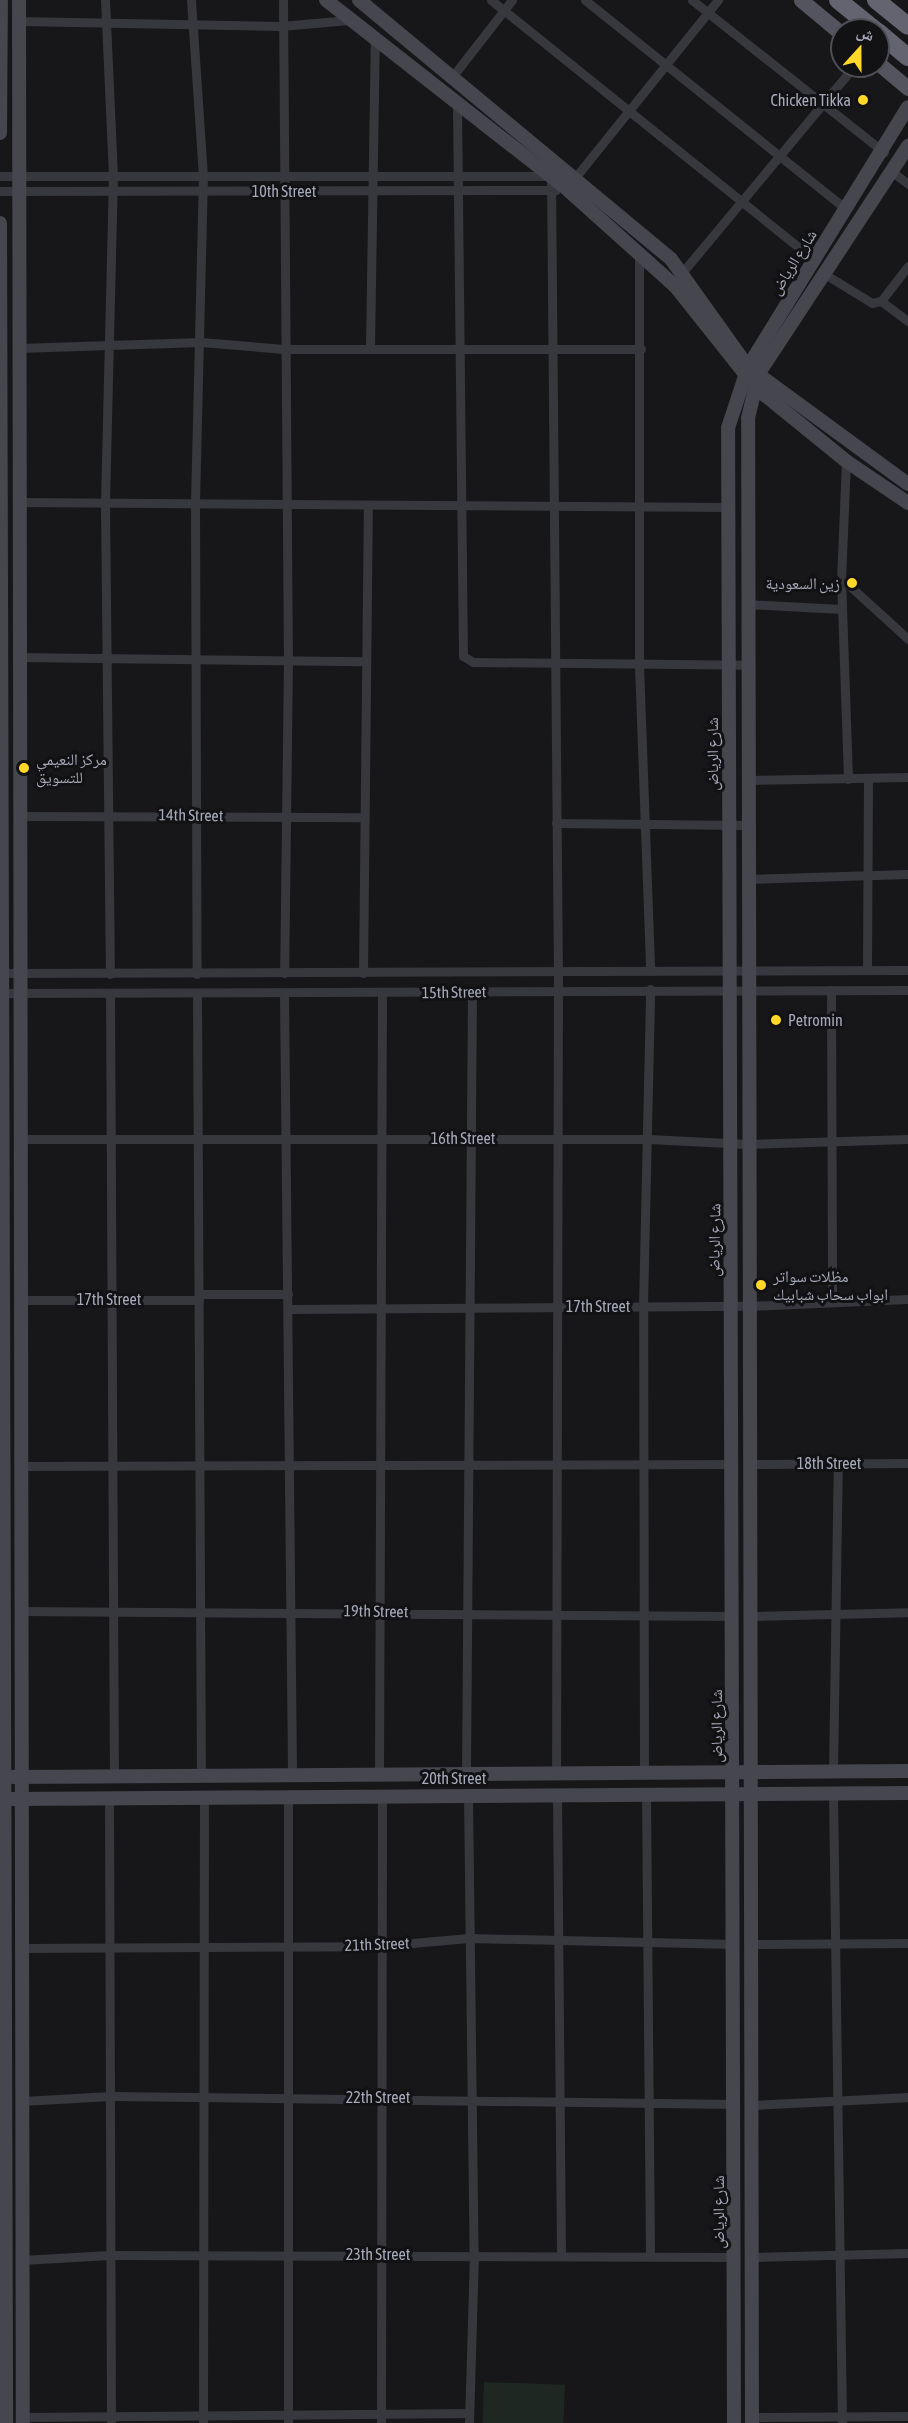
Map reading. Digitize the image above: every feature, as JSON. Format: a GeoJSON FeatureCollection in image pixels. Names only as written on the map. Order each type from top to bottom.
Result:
{"type":"FeatureCollection","features":[{"type":"Feature","properties":{"kind":"highway"},"geometry":{"type":"LineString","coordinates":[[838,0],[860,18]]}},
{"type":"Feature","properties":{"kind":"highway"},"geometry":{"type":"LineString","coordinates":[[876,0],[908,26]]}},
{"type":"Feature","properties":{"kind":"highway"},"geometry":{"type":"LineString","coordinates":[[890,42],[908,57]]}},
{"type":"Feature","properties":{"kind":"main road"},"geometry":{"type":"LineString","coordinates":[[19,0],[18,1139],[23,2420]]}},
{"type":"Feature","properties":{"kind":"main road"},"geometry":{"type":"LineString","coordinates":[[326,0],[551,183],[571,185],[671,260],[751,371]]}},
{"type":"Feature","properties":{"kind":"main road"},"geometry":{"type":"LineString","coordinates":[[359,0],[452,77],[571,185],[639,255],[675,286],[751,371],[908,484]]}},
{"type":"Feature","properties":{"kind":"main road"},"geometry":{"type":"LineString","coordinates":[[803,1],[830,24]]}},
{"type":"Feature","properties":{"kind":"main road"},"geometry":{"type":"LineString","coordinates":[[0,133],[1,10]]}},
{"type":"Feature","properties":{"kind":"main road"},"geometry":{"type":"LineString","coordinates":[[890,73],[904,85],[908,102]]}},
{"type":"Feature","properties":{"kind":"main road","name":"شارع الرياض"},"geometry":{"type":"LineString","coordinates":[[734,2423],[733,1616],[730,1302],[732,971],[726,507],[730,409],[814,260],[884,152],[908,107]]}},
{"type":"Feature","properties":{"kind":"main road","name":"شارع الرياض"},"geometry":{"type":"LineString","coordinates":[[751,371],[823,273],[908,146]]}},
{"type":"Feature","properties":{"kind":"main road"},"geometry":{"type":"LineString","coordinates":[[0,223],[2,2263],[6,2423]]}},
{"type":"Feature","properties":{"kind":"main road","name":"شارع الرياض"},"geometry":{"type":"LineString","coordinates":[[751,371],[756,388],[748,418],[746,879],[752,2420]]}},
{"type":"Feature","properties":{"kind":"main road"},"geometry":{"type":"LineString","coordinates":[[756,388],[846,460],[908,503]]}},
{"type":"Feature","properties":{"kind":"main road","name":"20th Street"},"geometry":{"type":"LineString","coordinates":[[2,1777],[379,1772],[908,1771]]}},
{"type":"Feature","properties":{"kind":"main road","name":"20th Street"},"geometry":{"type":"LineString","coordinates":[[2,1799],[382,1794],[908,1793]]}},
{"type":"Feature","properties":{"kind":"street"},"geometry":{"type":"LineString","coordinates":[[105,0],[113,175],[105,504],[110,974]]}},
{"type":"Feature","properties":{"kind":"street"},"geometry":{"type":"LineString","coordinates":[[191,0],[203,175],[201,342],[195,504],[198,657],[197,974]]}},
{"type":"Feature","properties":{"kind":"street"},"geometry":{"type":"LineString","coordinates":[[283,0],[281,26],[288,659],[284,973]]}},
{"type":"Feature","properties":{"kind":"street"},"geometry":{"type":"LineString","coordinates":[[491,0],[629,108],[743,205],[814,260]]}},
{"type":"Feature","properties":{"kind":"street"},"geometry":{"type":"LineString","coordinates":[[452,77],[512,0]]}},
{"type":"Feature","properties":{"kind":"street"},"geometry":{"type":"LineString","coordinates":[[585,0],[779,158],[846,209]]}},
{"type":"Feature","properties":{"kind":"street"},"geometry":{"type":"LineString","coordinates":[[692,0],[884,152]]}},
{"type":"Feature","properties":{"kind":"street"},"geometry":{"type":"LineString","coordinates":[[571,185],[629,108],[666,66],[718,0]]}},
{"type":"Feature","properties":{"kind":"street"},"geometry":{"type":"LineString","coordinates":[[19,21],[281,26],[349,20]]}},
{"type":"Feature","properties":{"kind":"street"},"geometry":{"type":"LineString","coordinates":[[370,347],[376,191],[375,39]]}},
{"type":"Feature","properties":{"kind":"street"},"geometry":{"type":"LineString","coordinates":[[681,274],[743,205],[845,78]]}},
{"type":"Feature","properties":{"kind":"street"},"geometry":{"type":"LineString","coordinates":[[457,105],[461,192],[463,656],[473,662],[639,666],[747,665]]}},
{"type":"Feature","properties":{"kind":"street"},"geometry":{"type":"LineString","coordinates":[[891,171],[908,184]]}},
{"type":"Feature","properties":{"kind":"street","name":"10th Street"},"geometry":{"type":"LineString","coordinates":[[0,176],[460,176],[551,183]]}},
{"type":"Feature","properties":{"kind":"street"},"geometry":{"type":"LineString","coordinates":[[551,183],[553,663],[558,972],[555,1306],[556,1772]]}},
{"type":"Feature","properties":{"kind":"street","name":"10th Street"},"geometry":{"type":"LineString","coordinates":[[0,191],[461,192],[551,183]]}},
{"type":"Feature","properties":{"kind":"street"},"geometry":{"type":"LineString","coordinates":[[639,255],[641,349],[639,666],[650,971]]}},
{"type":"Feature","properties":{"kind":"street"},"geometry":{"type":"LineString","coordinates":[[881,301],[908,266]]}},
{"type":"Feature","properties":{"kind":"street"},"geometry":{"type":"LineString","coordinates":[[823,273],[866,301],[881,301],[908,321]]}},
{"type":"Feature","properties":{"kind":"street"},"geometry":{"type":"LineString","coordinates":[[19,348],[201,342],[284,349],[553,345],[641,349]]}},
{"type":"Feature","properties":{"kind":"street"},"geometry":{"type":"LineString","coordinates":[[846,460],[841,578],[848,778]]}},
{"type":"Feature","properties":{"kind":"street"},"geometry":{"type":"LineString","coordinates":[[18,502],[368,507],[726,507]]}},
{"type":"Feature","properties":{"kind":"street"},"geometry":{"type":"LineString","coordinates":[[363,973],[368,507]]}},
{"type":"Feature","properties":{"kind":"street"},"geometry":{"type":"LineString","coordinates":[[841,578],[908,639]]}},
{"type":"Feature","properties":{"kind":"street"},"geometry":{"type":"LineString","coordinates":[[746,604],[842,609]]}},
{"type":"Feature","properties":{"kind":"street"},"geometry":{"type":"LineString","coordinates":[[18,657],[108,655],[365,661]]}},
{"type":"Feature","properties":{"kind":"street"},"geometry":{"type":"LineString","coordinates":[[746,780],[908,777]]}},
{"type":"Feature","properties":{"kind":"street"},"geometry":{"type":"LineString","coordinates":[[867,970],[868,778]]}},
{"type":"Feature","properties":{"kind":"street","name":"14th Street"},"geometry":{"type":"LineString","coordinates":[[18,816],[109,814],[364,817]]}},
{"type":"Feature","properties":{"kind":"street"},"geometry":{"type":"LineString","coordinates":[[556,823],[645,821],[746,825]]}},
{"type":"Feature","properties":{"kind":"street"},"geometry":{"type":"LineString","coordinates":[[746,879],[908,874]]}},
{"type":"Feature","properties":{"kind":"street","name":"15th Street"},"geometry":{"type":"LineString","coordinates":[[1,974],[908,970]]}},
{"type":"Feature","properties":{"kind":"street"},"geometry":{"type":"LineString","coordinates":[[644,1773],[643,1306],[649,1139],[650,989]]}},
{"type":"Feature","properties":{"kind":"street","name":"15th Street"},"geometry":{"type":"LineString","coordinates":[[1,993],[197,995],[650,989],[908,990]]}},
{"type":"Feature","properties":{"kind":"street"},"geometry":{"type":"LineString","coordinates":[[831,990],[829,1140],[832,1300]]}},
{"type":"Feature","properties":{"kind":"street"},"geometry":{"type":"LineString","coordinates":[[466,1772],[466,1463],[472,992]]}},
{"type":"Feature","properties":{"kind":"street"},"geometry":{"type":"LineString","coordinates":[[379,1772],[378,1465],[382,993]]}},
{"type":"Feature","properties":{"kind":"street"},"geometry":{"type":"LineString","coordinates":[[110,994],[114,1775]]}},
{"type":"Feature","properties":{"kind":"street"},"geometry":{"type":"LineString","coordinates":[[284,994],[292,1773]]}},
{"type":"Feature","properties":{"kind":"street"},"geometry":{"type":"LineString","coordinates":[[197,995],[201,1774]]}},
{"type":"Feature","properties":{"kind":"street","name":"16th Street"},"geometry":{"type":"LineString","coordinates":[[18,1139],[111,1136],[649,1139],[747,1144],[908,1139]]}},
{"type":"Feature","properties":{"kind":"street","name":"17th Street"},"geometry":{"type":"LineString","coordinates":[[19,1300],[288,1294]]}},
{"type":"Feature","properties":{"kind":"street","name":"17th Street"},"geometry":{"type":"LineString","coordinates":[[288,1309],[643,1306],[730,1302],[748,1306],[832,1300],[908,1299]]}},
{"type":"Feature","properties":{"kind":"street"},"geometry":{"type":"LineString","coordinates":[[20,1467],[643,1462],[732,1464]]}},
{"type":"Feature","properties":{"kind":"street"},"geometry":{"type":"LineString","coordinates":[[833,1772],[838,1463]]}},
{"type":"Feature","properties":{"kind":"street","name":"18th Street"},"geometry":{"type":"LineString","coordinates":[[749,1464],[908,1463]]}},
{"type":"Feature","properties":{"kind":"street","name":"19th Street"},"geometry":{"type":"LineString","coordinates":[[19,1611],[200,1609],[645,1613],[733,1616]]}},
{"type":"Feature","properties":{"kind":"street"},"geometry":{"type":"LineString","coordinates":[[749,1616],[908,1612]]}},
{"type":"Feature","properties":{"kind":"street"},"geometry":{"type":"LineString","coordinates":[[833,1793],[840,1945],[842,2420]]}},
{"type":"Feature","properties":{"kind":"street"},"geometry":{"type":"LineString","coordinates":[[381,2423],[382,2254],[378,1946],[382,1794]]}},
{"type":"Feature","properties":{"kind":"street"},"geometry":{"type":"LineString","coordinates":[[23,2420],[203,2418],[288,2412],[381,2412],[469,2418],[474,2254],[468,1795]]}},
{"type":"Feature","properties":{"kind":"street"},"geometry":{"type":"LineString","coordinates":[[557,1795],[561,2254]]}},
{"type":"Feature","properties":{"kind":"street"},"geometry":{"type":"LineString","coordinates":[[646,1795],[650,2254]]}},
{"type":"Feature","properties":{"kind":"street"},"geometry":{"type":"LineString","coordinates":[[203,2418],[201,1946],[204,1796]]}},
{"type":"Feature","properties":{"kind":"street"},"geometry":{"type":"LineString","coordinates":[[288,1796],[291,2097],[288,2423]]}},
{"type":"Feature","properties":{"kind":"street"},"geometry":{"type":"LineString","coordinates":[[109,1798],[111,2418]]}},
{"type":"Feature","properties":{"kind":"street","name":"21th Street"},"geometry":{"type":"LineString","coordinates":[[21,1948],[378,1946],[469,1938],[734,1944]]}},
{"type":"Feature","properties":{"kind":"street"},"geometry":{"type":"LineString","coordinates":[[751,1944],[908,1943]]}},
{"type":"Feature","properties":{"kind":"street","name":"22th Street"},"geometry":{"type":"LineString","coordinates":[[22,2102],[111,2096],[202,2096],[648,2099],[734,2104]]}},
{"type":"Feature","properties":{"kind":"street"},"geometry":{"type":"LineString","coordinates":[[752,2105],[908,2097]]}},
{"type":"Feature","properties":{"kind":"street"},"geometry":{"type":"LineString","coordinates":[[752,2258],[908,2253]]}},
{"type":"Feature","properties":{"kind":"street","name":"23th Street"},"geometry":{"type":"LineString","coordinates":[[22,2260],[110,2255],[650,2254],[734,2257]]}},
{"type":"Feature","properties":{"kind":"street"},"geometry":{"type":"LineString","coordinates":[[752,2420],[842,2420],[908,2416]]}},
{"type":"Feature","properties":{"kind":"street"},"geometry":{"type":"LineString","coordinates":[[0,2422],[6,2423]]}},
{"type":"Feature","properties":{"kind":"shaded area"},"geometry":{"type":"Polygon","coordinates":[[[484,2382],[565,2385],[564,2423],[483,2423],[484,2382]]]}},
{"type":"Feature","properties":{"kind":"place","name":"Chicken Tikka"},"geometry":{"type":"Point","coordinates":[863,100]}},
{"type":"Feature","properties":{"kind":"place","name":"زين السعودية"},"geometry":{"type":"Point","coordinates":[852,583]}},
{"type":"Feature","properties":{"kind":"place","name":"مركز النعيمي للتسويق"},"geometry":{"type":"Point","coordinates":[24,768]}},
{"type":"Feature","properties":{"kind":"place","name":"Petromin"},"geometry":{"type":"Point","coordinates":[776,1020]}},
{"type":"Feature","properties":{"kind":"place","name":"مظلات سواتر ابواب سحاب شبابيك"},"geometry":{"type":"Point","coordinates":[761,1285]}}]}
